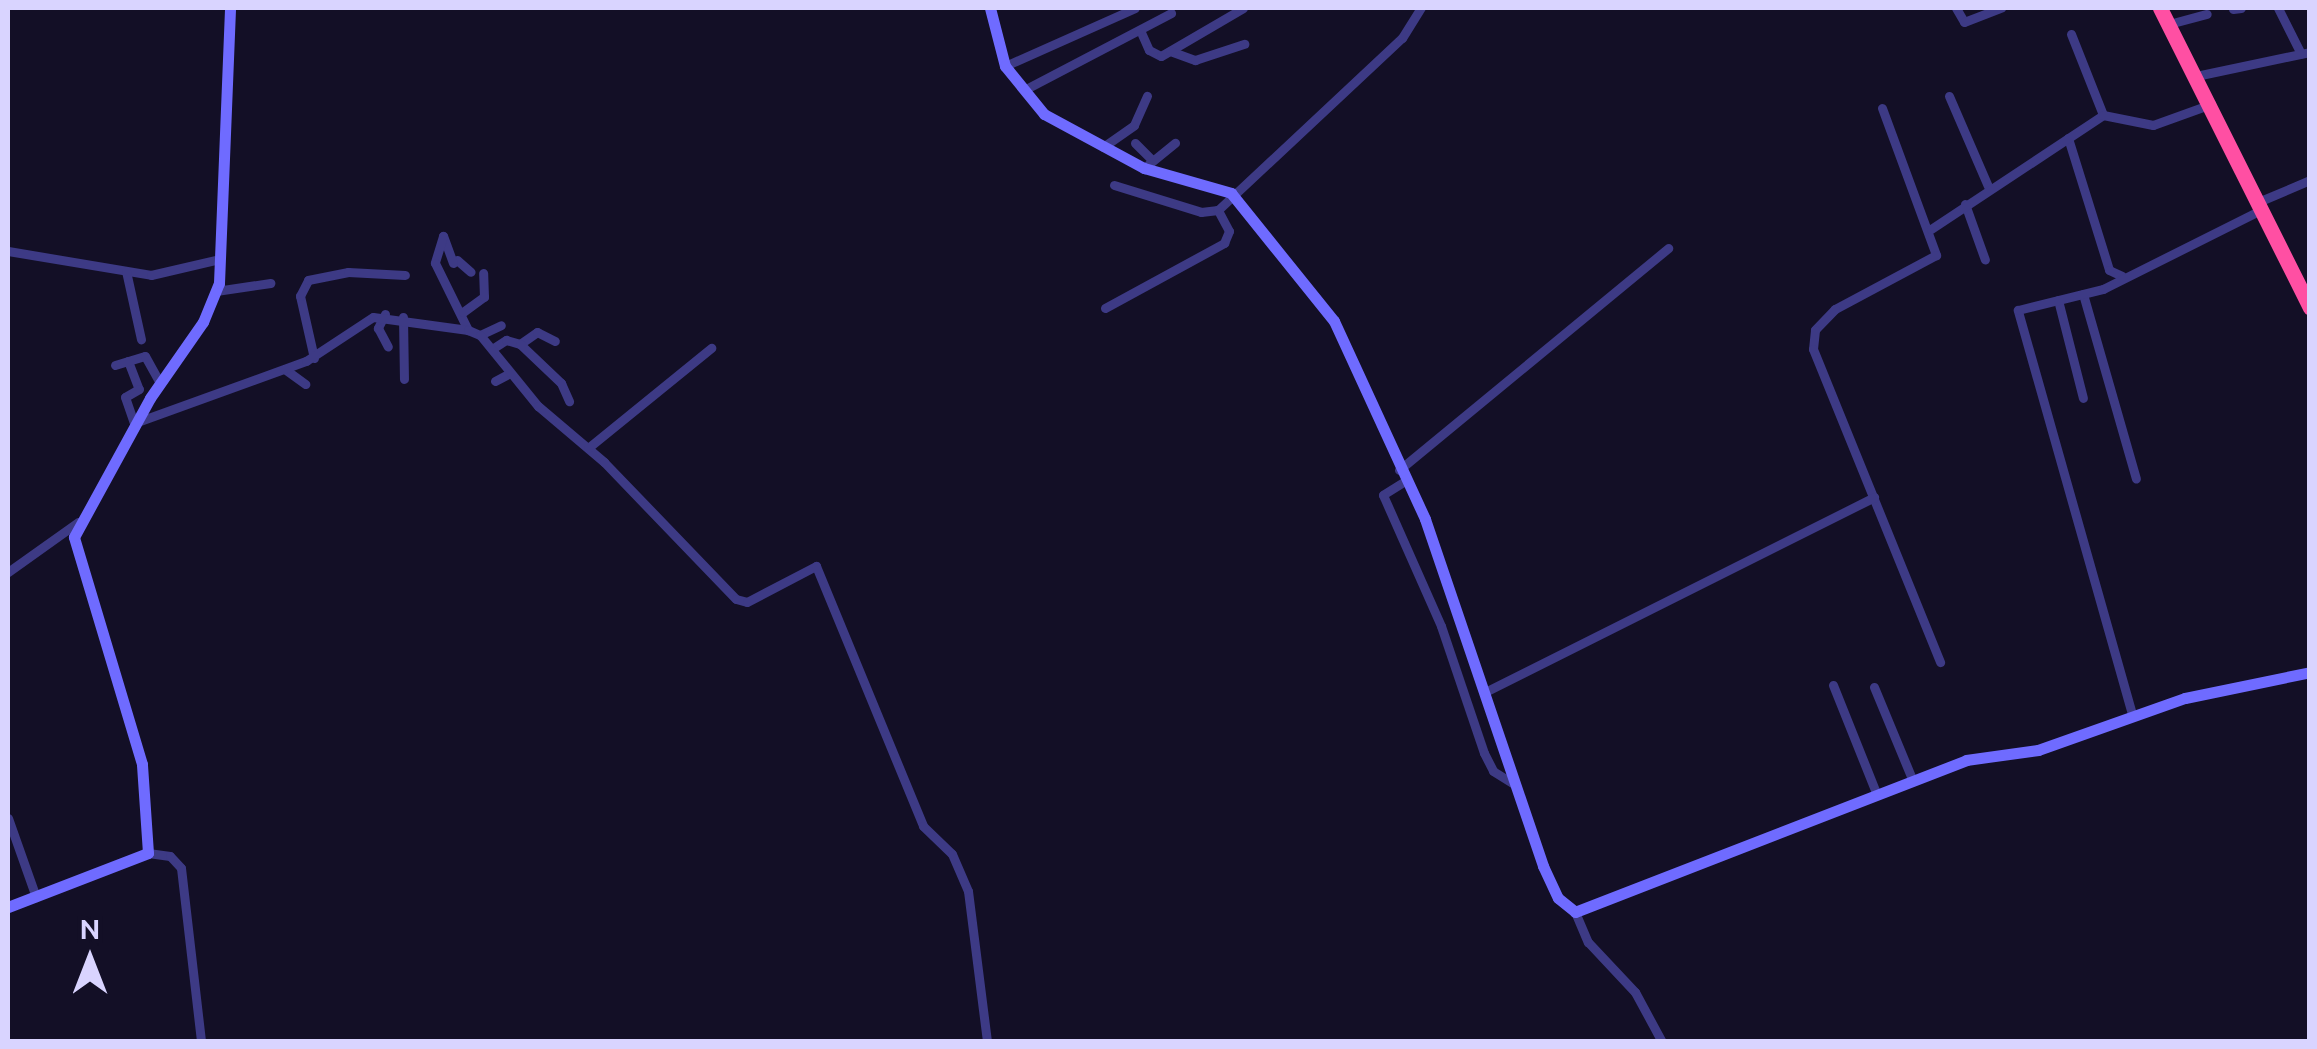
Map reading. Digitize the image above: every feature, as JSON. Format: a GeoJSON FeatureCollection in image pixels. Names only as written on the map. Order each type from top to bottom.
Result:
{"type":"FeatureCollection","features":[{"type":"Feature","properties":{"kind":"highway"},"geometry":{"type":"LineString","coordinates":[[2160,8],[2310,308]]}},
{"type":"Feature","properties":{"kind":"street"},"geometry":{"type":"LineString","coordinates":[[8,572],[78,522],[160,383],[194,337],[216,290],[230,8]]}},
{"type":"Feature","properties":{"kind":"street"},"geometry":{"type":"LineString","coordinates":[[990,8],[1005,66],[1044,114],[1103,147],[1231,194],[1347,342],[1402,475],[1425,519],[1558,898],[1575,912],[1588,942],[1634,992],[1662,1042]]}},
{"type":"Feature","properties":{"kind":"street"},"geometry":{"type":"LineString","coordinates":[[1005,66],[1135,8]]}},
{"type":"Feature","properties":{"kind":"street"},"geometry":{"type":"LineString","coordinates":[[1140,30],[1155,57],[1243,8]]}},
{"type":"Feature","properties":{"kind":"street"},"geometry":{"type":"LineString","coordinates":[[1114,184],[1200,212],[1218,210],[1402,38],[1421,8]]}},
{"type":"Feature","properties":{"kind":"street"},"geometry":{"type":"LineString","coordinates":[[1956,8],[1964,22],[2001,8]]}},
{"type":"Feature","properties":{"kind":"street"},"geometry":{"type":"LineString","coordinates":[[2196,76],[2305,53],[2278,8]]}},
{"type":"Feature","properties":{"kind":"street"},"geometry":{"type":"LineString","coordinates":[[1024,90],[1172,13]]}},
{"type":"Feature","properties":{"kind":"street"},"geometry":{"type":"LineString","coordinates":[[2169,24],[2206,14]]}},
{"type":"Feature","properties":{"kind":"street"},"geometry":{"type":"LineString","coordinates":[[2071,34],[2102,114]]}},
{"type":"Feature","properties":{"kind":"street"},"geometry":{"type":"LineString","coordinates":[[1170,51],[1195,60],[1244,44]]}},
{"type":"Feature","properties":{"kind":"street"},"geometry":{"type":"LineString","coordinates":[[1103,147],[1140,118],[1147,96]]}},
{"type":"Feature","properties":{"kind":"street"},"geometry":{"type":"LineString","coordinates":[[1949,96],[1988,186]]}},
{"type":"Feature","properties":{"kind":"street"},"geometry":{"type":"LineString","coordinates":[[1931,229],[1988,186],[2102,114],[2154,125],[2211,104]]}},
{"type":"Feature","properties":{"kind":"street"},"geometry":{"type":"LineString","coordinates":[[1882,108],[1938,245],[1931,260],[1858,292],[1824,318],[1813,340],[1940,662]]}},
{"type":"Feature","properties":{"kind":"street"},"geometry":{"type":"LineString","coordinates":[[2068,138],[2109,270],[2122,276]]}},
{"type":"Feature","properties":{"kind":"street"},"geometry":{"type":"LineString","coordinates":[[1135,143],[1148,164]]}},
{"type":"Feature","properties":{"kind":"street"},"geometry":{"type":"LineString","coordinates":[[1148,164],[1174,143]]}},
{"type":"Feature","properties":{"kind":"street"},"geometry":{"type":"LineString","coordinates":[[2132,714],[2018,314],[2083,294],[2310,180]]}},
{"type":"Feature","properties":{"kind":"street"},"geometry":{"type":"LineString","coordinates":[[1964,204],[1985,260]]}},
{"type":"Feature","properties":{"kind":"street"},"geometry":{"type":"LineString","coordinates":[[1105,308],[1224,243],[1229,231],[1218,210]]}},
{"type":"Feature","properties":{"kind":"street"},"geometry":{"type":"LineString","coordinates":[[463,312],[484,297],[477,272],[457,260],[445,236],[434,256],[468,330]]}},
{"type":"Feature","properties":{"kind":"street"},"geometry":{"type":"LineString","coordinates":[[1518,786],[1493,771],[1484,753],[1441,626],[1385,500],[1386,489],[1668,248]]}},
{"type":"Feature","properties":{"kind":"street"},"geometry":{"type":"LineString","coordinates":[[8,251],[151,276],[220,259]]}},
{"type":"Feature","properties":{"kind":"street"},"geometry":{"type":"LineString","coordinates":[[441,273],[457,260]]}},
{"type":"Feature","properties":{"kind":"street"},"geometry":{"type":"LineString","coordinates":[[125,337],[141,336],[126,271]]}},
{"type":"Feature","properties":{"kind":"street"},"geometry":{"type":"LineString","coordinates":[[314,358],[300,296],[308,280],[348,272],[405,275]]}},
{"type":"Feature","properties":{"kind":"street"},"geometry":{"type":"LineString","coordinates":[[216,290],[270,284]]}},
{"type":"Feature","properties":{"kind":"street"},"geometry":{"type":"LineString","coordinates":[[2083,294],[2136,479]]}},
{"type":"Feature","properties":{"kind":"street"},"geometry":{"type":"LineString","coordinates":[[2058,300],[2083,398]]}},
{"type":"Feature","properties":{"kind":"street"},"geometry":{"type":"LineString","coordinates":[[385,314],[378,328],[388,347]]}},
{"type":"Feature","properties":{"kind":"street"},"geometry":{"type":"LineString","coordinates":[[138,425],[314,358],[385,314],[468,330],[480,334],[510,373],[740,601],[810,566],[819,569],[923,826],[952,854],[968,891],[988,1042]]}},
{"type":"Feature","properties":{"kind":"street"},"geometry":{"type":"LineString","coordinates":[[403,317],[404,379]]}},
{"type":"Feature","properties":{"kind":"street"},"geometry":{"type":"LineString","coordinates":[[480,334],[501,325]]}},
{"type":"Feature","properties":{"kind":"street"},"geometry":{"type":"LineString","coordinates":[[520,344],[537,332],[555,340]]}},
{"type":"Feature","properties":{"kind":"street"},"geometry":{"type":"LineString","coordinates":[[492,350],[506,340],[520,344],[561,383],[568,401]]}},
{"type":"Feature","properties":{"kind":"street"},"geometry":{"type":"LineString","coordinates":[[588,448],[711,348]]}},
{"type":"Feature","properties":{"kind":"street"},"geometry":{"type":"LineString","coordinates":[[115,365],[147,356],[160,383]]}},
{"type":"Feature","properties":{"kind":"street"},"geometry":{"type":"LineString","coordinates":[[128,362],[139,389],[125,398],[138,425]]}},
{"type":"Feature","properties":{"kind":"street"},"geometry":{"type":"LineString","coordinates":[[283,370],[304,384]]}},
{"type":"Feature","properties":{"kind":"street"},"geometry":{"type":"LineString","coordinates":[[495,381],[510,373]]}},
{"type":"Feature","properties":{"kind":"street"},"geometry":{"type":"LineString","coordinates":[[1488,691],[1874,498]]}},
{"type":"Feature","properties":{"kind":"street"},"geometry":{"type":"LineString","coordinates":[[78,522],[76,561],[142,764],[148,853]]}},
{"type":"Feature","properties":{"kind":"street"},"geometry":{"type":"LineString","coordinates":[[1575,912],[1966,760],[2038,750],[2132,714],[2310,672]]}},
{"type":"Feature","properties":{"kind":"street"},"geometry":{"type":"LineString","coordinates":[[1833,686],[1877,795]]}},
{"type":"Feature","properties":{"kind":"street"},"geometry":{"type":"LineString","coordinates":[[1874,687],[1914,780]]}},
{"type":"Feature","properties":{"kind":"street"},"geometry":{"type":"LineString","coordinates":[[8,818],[36,896]]}},
{"type":"Feature","properties":{"kind":"street"},"geometry":{"type":"LineString","coordinates":[[8,907],[148,853],[170,856],[181,868],[201,1042]]}}]}
